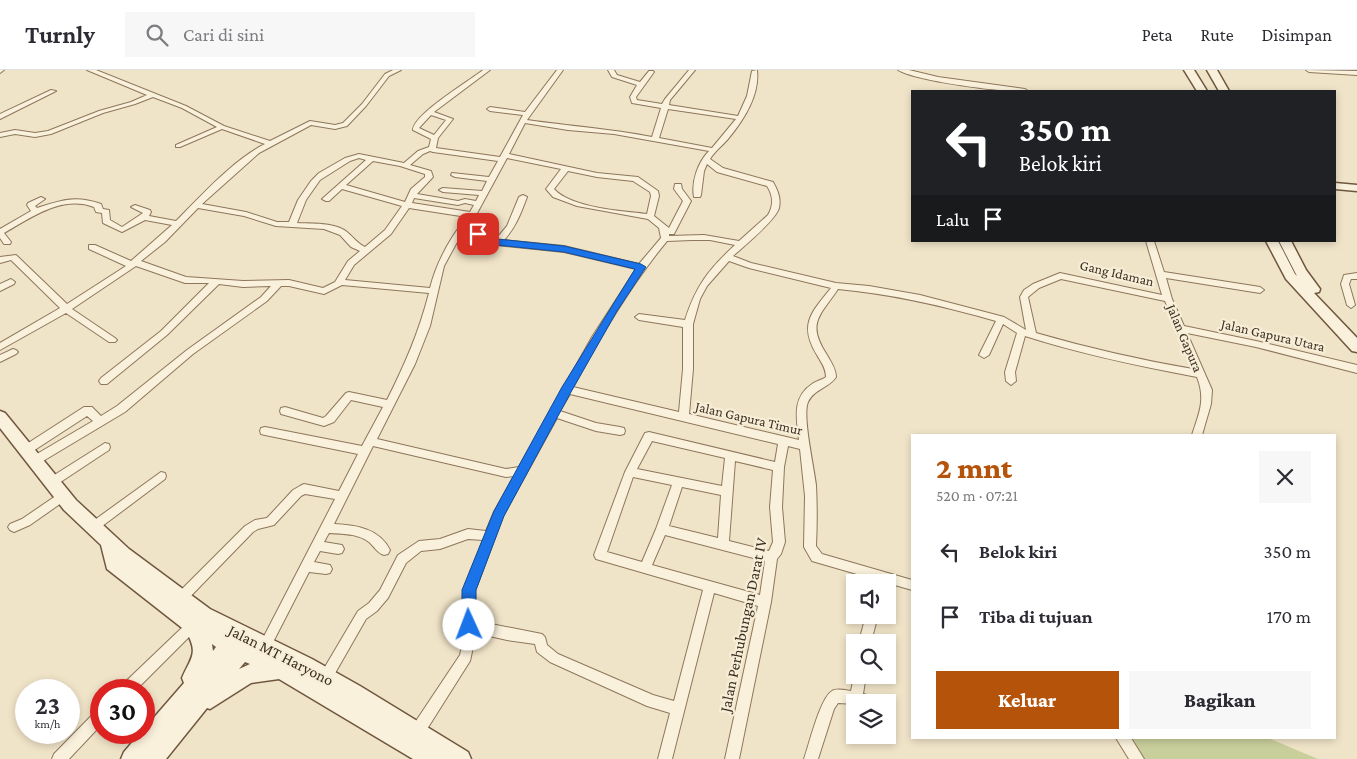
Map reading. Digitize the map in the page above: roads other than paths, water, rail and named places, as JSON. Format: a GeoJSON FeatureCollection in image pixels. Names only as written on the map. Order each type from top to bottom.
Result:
{"type":"FeatureCollection","features":[{"type":"Feature","properties":{"kind":"main road"},"geometry":{"type":"LineString","coordinates":[[1189,70],[1201,90]]}},
{"type":"Feature","properties":{"kind":"main road"},"geometry":{"type":"LineString","coordinates":[[1212,70],[1223,90]]}},
{"type":"Feature","properties":{"kind":"main road"},"geometry":{"type":"LineString","coordinates":[[1336,186],[1357,188]]}},
{"type":"Feature","properties":{"kind":"main road"},"geometry":{"type":"LineString","coordinates":[[1336,194],[1357,195]]}},
{"type":"Feature","properties":{"kind":"main road"},"geometry":{"type":"LineString","coordinates":[[1273,242],[1290,276],[1357,347]]}},
{"type":"Feature","properties":{"kind":"main road"},"geometry":{"type":"LineString","coordinates":[[1286,242],[1309,284],[1357,333]]}},
{"type":"Feature","properties":{"kind":"main road","name":"Jalan MT Haryono"},"geometry":{"type":"LineString","coordinates":[[0,417],[63,496],[93,527],[180,598],[282,670],[433,759]]}},
{"type":"Feature","properties":{"kind":"main road","name":"Jalan MT Haryono"},"geometry":{"type":"LineString","coordinates":[[109,541],[112,563],[193,625],[246,643],[325,677],[460,759]]}},
{"type":"Feature","properties":{"kind":"main road"},"geometry":{"type":"LineString","coordinates":[[153,759],[181,712],[202,663],[204,643],[193,625]]}},
{"type":"Feature","properties":{"kind":"main road"},"geometry":{"type":"LineString","coordinates":[[131,759],[181,712],[246,643]]}},
{"type":"Feature","properties":{"kind":"main road"},"geometry":{"type":"LineString","coordinates":[[181,712],[234,680],[253,671],[267,669],[282,670]]}},
{"type":"Feature","properties":{"kind":"street"},"geometry":{"type":"LineString","coordinates":[[90,70],[184,107],[222,127],[270,143]]}},
{"type":"Feature","properties":{"kind":"street"},"geometry":{"type":"LineString","coordinates":[[0,347],[66,309],[134,263],[162,240],[176,224],[250,155],[310,123],[335,127],[345,125],[364,105],[387,75],[398,70]]}},
{"type":"Feature","properties":{"kind":"street"},"geometry":{"type":"LineString","coordinates":[[435,138],[415,129],[432,112],[487,70]]}},
{"type":"Feature","properties":{"kind":"street"},"geometry":{"type":"LineString","coordinates":[[246,643],[307,566],[318,546],[421,337],[442,262],[460,230],[472,215],[525,117],[560,70]]}},
{"type":"Feature","properties":{"kind":"street"},"geometry":{"type":"LineString","coordinates":[[612,70],[614,76],[641,84]]}},
{"type":"Feature","properties":{"kind":"street"},"geometry":{"type":"LineString","coordinates":[[654,140],[666,108],[667,100],[692,70]]}},
{"type":"Feature","properties":{"kind":"street"},"geometry":{"type":"LineString","coordinates":[[697,195],[700,171],[706,160],[741,118],[755,86],[754,70]]}},
{"type":"Feature","properties":{"kind":"street"},"geometry":{"type":"LineString","coordinates":[[900,70],[938,79],[1018,90]]}},
{"type":"Feature","properties":{"kind":"street"},"geometry":{"type":"LineString","coordinates":[[1309,70],[1356,71]]}},
{"type":"Feature","properties":{"kind":"street"},"geometry":{"type":"LineString","coordinates":[[651,72],[641,84],[633,102],[741,118]]}},
{"type":"Feature","properties":{"kind":"street"},"geometry":{"type":"LineString","coordinates":[[0,117],[53,91]]}},
{"type":"Feature","properties":{"kind":"street"},"geometry":{"type":"LineString","coordinates":[[0,135],[15,132],[35,135],[49,132],[152,95]]}},
{"type":"Feature","properties":{"kind":"street"},"geometry":{"type":"LineString","coordinates":[[490,109],[568,128],[614,132],[714,150]]}},
{"type":"Feature","properties":{"kind":"street"},"geometry":{"type":"LineString","coordinates":[[432,112],[450,119],[435,138],[432,149]]}},
{"type":"Feature","properties":{"kind":"street"},"geometry":{"type":"LineString","coordinates":[[178,146],[222,127]]}},
{"type":"Feature","properties":{"kind":"street"},"geometry":{"type":"LineString","coordinates":[[403,165],[411,162],[422,150],[432,149],[503,157],[597,175],[636,179],[651,187],[655,196],[650,217]]}},
{"type":"Feature","properties":{"kind":"street"},"geometry":{"type":"LineString","coordinates":[[92,247],[185,280],[243,284],[279,283],[301,285],[324,291],[339,282],[351,263],[388,232],[412,195],[430,175],[403,165],[359,156],[352,158],[318,178],[300,204],[292,226]]}},
{"type":"Feature","properties":{"kind":"street"},"geometry":{"type":"LineString","coordinates":[[326,199],[371,159]]}},
{"type":"Feature","properties":{"kind":"street"},"geometry":{"type":"LineString","coordinates":[[684,418],[688,369],[688,324],[696,299],[703,285],[727,257],[771,216],[775,208],[776,194],[773,187],[756,179],[720,170],[706,160]]}},
{"type":"Feature","properties":{"kind":"street"},"geometry":{"type":"LineString","coordinates":[[566,168],[552,184],[550,189],[554,195],[578,204],[650,217],[667,233],[711,238],[740,244]]}},
{"type":"Feature","properties":{"kind":"street"},"geometry":{"type":"LineString","coordinates":[[455,175],[491,179]]}},
{"type":"Feature","properties":{"kind":"street"},"geometry":{"type":"LineString","coordinates":[[341,186],[407,205],[472,215]]}},
{"type":"Feature","properties":{"kind":"street"},"geometry":{"type":"LineString","coordinates":[[417,732],[464,662],[468,651],[469,590],[498,515],[566,390],[613,310],[641,267],[686,206],[686,198],[678,189],[678,186]]}},
{"type":"Feature","properties":{"kind":"street"},"geometry":{"type":"LineString","coordinates":[[443,190],[484,192]]}},
{"type":"Feature","properties":{"kind":"street"},"geometry":{"type":"LineString","coordinates":[[412,195],[458,203],[465,201],[478,204]]}},
{"type":"Feature","properties":{"kind":"street"},"geometry":{"type":"LineString","coordinates":[[498,243],[515,222],[523,197]]}},
{"type":"Feature","properties":{"kind":"street"},"geometry":{"type":"LineString","coordinates":[[37,211],[31,207],[42,198]]}},
{"type":"Feature","properties":{"kind":"street"},"geometry":{"type":"LineString","coordinates":[[7,242],[0,233],[37,211],[62,202],[85,200],[98,206],[99,210],[106,212],[106,221],[122,230],[144,217],[147,212],[135,207]]}},
{"type":"Feature","properties":{"kind":"street"},"geometry":{"type":"LineString","coordinates":[[196,205],[246,214],[276,224],[325,227],[342,233],[354,245],[367,251]]}},
{"type":"Feature","properties":{"kind":"street"},"geometry":{"type":"LineString","coordinates":[[144,217],[176,224]]}},
{"type":"Feature","properties":{"kind":"street"},"geometry":{"type":"LineString","coordinates":[[460,230],[478,234],[482,239],[498,243],[564,249],[641,267]]}},
{"type":"Feature","properties":{"kind":"street","name":"Jalan Gapura"},"geometry":{"type":"LineString","coordinates":[[1150,242],[1168,299],[1207,390],[1206,404],[1197,434]]}},
{"type":"Feature","properties":{"kind":"street"},"geometry":{"type":"LineString","coordinates":[[727,257],[749,265],[836,286],[920,298],[1001,319],[1022,332],[1137,362],[1200,374]]}},
{"type":"Feature","properties":{"kind":"street"},"geometry":{"type":"LineString","coordinates":[[0,260],[13,258],[66,309],[112,340]]}},
{"type":"Feature","properties":{"kind":"street"},"geometry":{"type":"LineString","coordinates":[[1159,274],[1260,290]]}},
{"type":"Feature","properties":{"kind":"street","name":"Gang Idaman"},"geometry":{"type":"LineString","coordinates":[[1032,334],[1024,298],[1027,292],[1036,286],[1060,276],[1168,299]]}},
{"type":"Feature","properties":{"kind":"street"},"geometry":{"type":"LineString","coordinates":[[1351,305],[1345,284],[1346,277],[1357,276]]}},
{"type":"Feature","properties":{"kind":"street"},"geometry":{"type":"LineString","coordinates":[[104,380],[164,333],[217,281]]}},
{"type":"Feature","properties":{"kind":"street"},"geometry":{"type":"LineString","coordinates":[[0,288],[11,282]]}},
{"type":"Feature","properties":{"kind":"street"},"geometry":{"type":"LineString","coordinates":[[339,282],[434,291]]}},
{"type":"Feature","properties":{"kind":"street"},"geometry":{"type":"LineString","coordinates":[[30,455],[100,422],[144,392],[204,341],[264,299],[279,283]]}},
{"type":"Feature","properties":{"kind":"street"},"geometry":{"type":"LineString","coordinates":[[805,446],[800,412],[803,401],[813,389],[829,380],[831,376],[830,368],[823,360],[811,333],[812,326],[816,313],[836,286]]}},
{"type":"Feature","properties":{"kind":"street"},"geometry":{"type":"LineString","coordinates":[[639,317],[688,324]]}},
{"type":"Feature","properties":{"kind":"street"},"geometry":{"type":"LineString","coordinates":[[984,354],[1001,319]]}},
{"type":"Feature","properties":{"kind":"street","name":"Jalan Gapura Utara"},"geometry":{"type":"LineString","coordinates":[[1182,329],[1256,344],[1357,369]]}},
{"type":"Feature","properties":{"kind":"street"},"geometry":{"type":"LineString","coordinates":[[1011,381],[1010,372],[1022,332]]}},
{"type":"Feature","properties":{"kind":"street"},"geometry":{"type":"LineString","coordinates":[[0,359],[13,352]]}},
{"type":"Feature","properties":{"kind":"street","name":"Jalan Gapura Timur"},"geometry":{"type":"LineString","coordinates":[[566,390],[805,446],[809,467],[810,547],[821,559],[867,574]]}},
{"type":"Feature","properties":{"kind":"street"},"geometry":{"type":"LineString","coordinates":[[285,411],[324,422],[330,419],[349,396],[389,404]]}},
{"type":"Feature","properties":{"kind":"street"},"geometry":{"type":"LineString","coordinates":[[30,455],[88,410],[100,422]]}},
{"type":"Feature","properties":{"kind":"street"},"geometry":{"type":"LineString","coordinates":[[554,413],[596,427],[620,431]]}},
{"type":"Feature","properties":{"kind":"street"},"geometry":{"type":"LineString","coordinates":[[265,431],[367,446],[506,474],[522,471]]}},
{"type":"Feature","properties":{"kind":"street"},"geometry":{"type":"LineString","coordinates":[[765,602],[600,555],[630,472],[649,436],[779,466]]}},
{"type":"Feature","properties":{"kind":"street","name":"Jalan Perhubungan Darat IV"},"geometry":{"type":"LineString","coordinates":[[732,759],[765,602],[771,557],[777,550],[779,542],[776,507],[779,466],[784,442]]}},
{"type":"Feature","properties":{"kind":"street"},"geometry":{"type":"LineString","coordinates":[[52,482],[106,446]]}},
{"type":"Feature","properties":{"kind":"street"},"geometry":{"type":"LineString","coordinates":[[723,544],[730,455]]}},
{"type":"Feature","properties":{"kind":"street"},"geometry":{"type":"LineString","coordinates":[[630,472],[727,492]]}},
{"type":"Feature","properties":{"kind":"street"},"geometry":{"type":"LineString","coordinates":[[93,527],[161,476]]}},
{"type":"Feature","properties":{"kind":"street"},"geometry":{"type":"LineString","coordinates":[[645,568],[662,529],[678,482]]}},
{"type":"Feature","properties":{"kind":"street"},"geometry":{"type":"LineString","coordinates":[[180,598],[249,528],[270,522],[301,490],[308,488],[343,496]]}},
{"type":"Feature","properties":{"kind":"street"},"geometry":{"type":"LineString","coordinates":[[14,527],[26,522],[63,496]]}},
{"type":"Feature","properties":{"kind":"street"},"geometry":{"type":"LineString","coordinates":[[327,528],[366,533],[375,538],[384,550]]}},
{"type":"Feature","properties":{"kind":"street"},"geometry":{"type":"LineString","coordinates":[[662,529],[771,557]]}},
{"type":"Feature","properties":{"kind":"street"},"geometry":{"type":"LineString","coordinates":[[325,677],[362,615],[374,607],[384,594],[402,559],[419,546],[440,544],[468,534],[490,536]]}},
{"type":"Feature","properties":{"kind":"street"},"geometry":{"type":"LineString","coordinates":[[318,546],[338,549]]}},
{"type":"Feature","properties":{"kind":"street"},"geometry":{"type":"LineString","coordinates":[[307,566],[326,569]]}},
{"type":"Feature","properties":{"kind":"street","name":"Jalan Gapura Timur"},"geometry":{"type":"LineString","coordinates":[[896,582],[911,585]]}},
{"type":"Feature","properties":{"kind":"street"},"geometry":{"type":"LineString","coordinates":[[665,759],[710,586]]}},
{"type":"Feature","properties":{"kind":"street"},"geometry":{"type":"LineString","coordinates":[[138,679],[193,625]]}},
{"type":"Feature","properties":{"kind":"street"},"geometry":{"type":"LineString","coordinates":[[469,625],[507,634],[538,638],[541,642],[541,648],[554,658],[652,701],[678,709]]}},
{"type":"Feature","properties":{"kind":"street"},"geometry":{"type":"LineString","coordinates":[[812,759],[828,706],[836,696],[846,697]]}},
{"type":"Feature","properties":{"kind":"street"},"geometry":{"type":"LineString","coordinates":[[59,759],[90,727]]}},
{"type":"Feature","properties":{"kind":"street"},"geometry":{"type":"LineString","coordinates":[[1125,739],[1137,759]]}}]}
